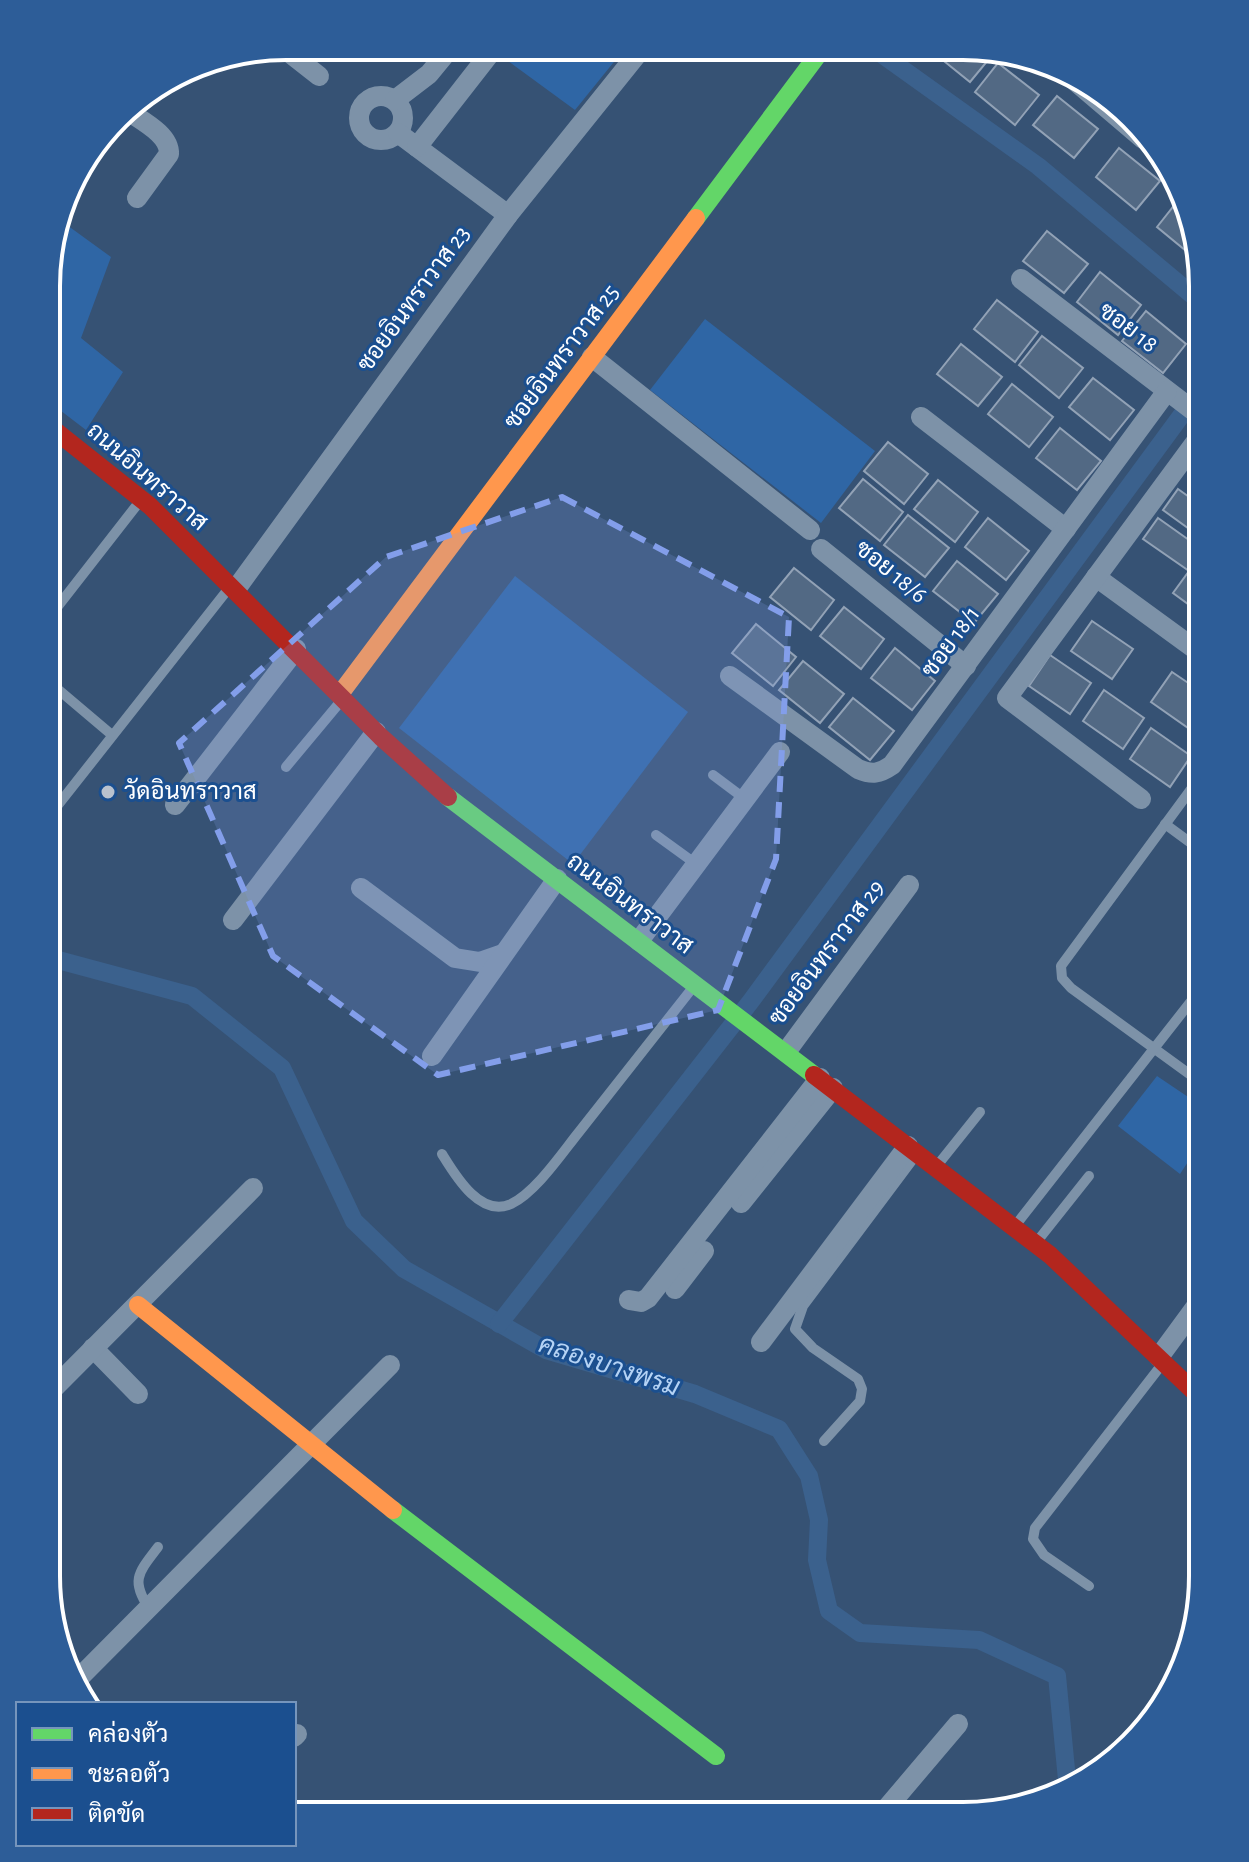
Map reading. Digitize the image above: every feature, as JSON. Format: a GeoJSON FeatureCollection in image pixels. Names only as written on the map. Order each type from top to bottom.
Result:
{"type":"FeatureCollection","features":[{"type":"Feature","properties":{"kind":"street"},"geometry":{"type":"LineString","coordinates":[[299,60],[319,76]]}},
{"type":"Feature","properties":{"kind":"street"},"geometry":{"type":"LineString","coordinates":[[395,100],[429,74],[440,60]]}},
{"type":"Feature","properties":{"kind":"street"},"geometry":{"type":"LineString","coordinates":[[417,147],[485,60]]}},
{"type":"Feature","properties":{"kind":"street","name":"ซอยอินทราวาส 23"},"geometry":{"type":"LineString","coordinates":[[234,586],[508,215],[633,60]]}},
{"type":"Feature","properties":{"kind":"street","name":"ซอยอินทราวาส 25"},"geometry":{"type":"LineString","coordinates":[[341,696],[814,60]]}},
{"type":"Feature","properties":{"kind":"street"},"geometry":{"type":"LineString","coordinates":[[381,96],[395,100],[404,120],[398,133],[385,140],[371,137],[359,119],[368,100],[381,96]]}},
{"type":"Feature","properties":{"kind":"street"},"geometry":{"type":"LineString","coordinates":[[136,117],[166,139],[169,146],[169,154],[137,198]]}},
{"type":"Feature","properties":{"kind":"street"},"geometry":{"type":"LineString","coordinates":[[398,133],[508,215]]}},
{"type":"Feature","properties":{"kind":"street","name":"ซอย 18"},"geometry":{"type":"LineString","coordinates":[[1021,279],[1189,410]]}},
{"type":"Feature","properties":{"kind":"street"},"geometry":{"type":"LineString","coordinates":[[592,357],[810,530]]}},
{"type":"Feature","properties":{"kind":"street","name":"ซอย 18/1"},"geometry":{"type":"LineString","coordinates":[[730,676],[858,769],[870,774],[892,765],[1066,529],[1172,395]]}},
{"type":"Feature","properties":{"kind":"street"},"geometry":{"type":"LineString","coordinates":[[921,417],[1066,529]]}},
{"type":"Feature","properties":{"kind":"street","name":"ถนนอินทราวาส"},"geometry":{"type":"LineString","coordinates":[[60,433],[83,449],[234,586],[428,782],[1035,1244],[1189,1386]]}},
{"type":"Feature","properties":{"kind":"street"},"geometry":{"type":"LineString","coordinates":[[1141,799],[1007,698],[1096,577],[1189,441]]}},
{"type":"Feature","properties":{"kind":"street","name":"ซอย 18/6"},"geometry":{"type":"LineString","coordinates":[[821,549],[966,666]]}},
{"type":"Feature","properties":{"kind":"street"},"geometry":{"type":"LineString","coordinates":[[1096,577],[1189,645]]}},
{"type":"Feature","properties":{"kind":"street"},"geometry":{"type":"LineString","coordinates":[[175,805],[296,649]]}},
{"type":"Feature","properties":{"kind":"street"},"geometry":{"type":"LineString","coordinates":[[233,920],[376,732]]}},
{"type":"Feature","properties":{"kind":"street"},"geometry":{"type":"LineString","coordinates":[[639,941],[780,752]]}},
{"type":"Feature","properties":{"kind":"street"},"geometry":{"type":"LineString","coordinates":[[432,1056],[557,879]]}},
{"type":"Feature","properties":{"kind":"street","name":"ซอยอินทราวาส 29"},"geometry":{"type":"LineString","coordinates":[[786,1052],[909,885]]}},
{"type":"Feature","properties":{"kind":"street"},"geometry":{"type":"LineString","coordinates":[[361,888],[455,958],[480,962],[503,954]]}},
{"type":"Feature","properties":{"kind":"street"},"geometry":{"type":"LineString","coordinates":[[675,1289],[826,1083]]}},
{"type":"Feature","properties":{"kind":"street"},"geometry":{"type":"LineString","coordinates":[[629,1300],[641,1302],[648,1298],[826,1083]]}},
{"type":"Feature","properties":{"kind":"street"},"geometry":{"type":"LineString","coordinates":[[761,1342],[913,1150]]}},
{"type":"Feature","properties":{"kind":"street"},"geometry":{"type":"LineString","coordinates":[[60,1382],[253,1188]]}},
{"type":"Feature","properties":{"kind":"street"},"geometry":{"type":"LineString","coordinates":[[138,1305],[418,1530],[716,1756]]}},
{"type":"Feature","properties":{"kind":"street"},"geometry":{"type":"LineString","coordinates":[[1162,1359],[1189,1318]]}},
{"type":"Feature","properties":{"kind":"street"},"geometry":{"type":"LineString","coordinates":[[93,1348],[138,1394]]}},
{"type":"Feature","properties":{"kind":"street"},"geometry":{"type":"LineString","coordinates":[[83,1674],[310,1442],[390,1365]]}},
{"type":"Feature","properties":{"kind":"street"},"geometry":{"type":"LineString","coordinates":[[892,1802],[958,1724]]}},
{"type":"Feature","properties":{"kind":"lane"},"geometry":{"type":"LineString","coordinates":[[60,604],[140,501]]}},
{"type":"Feature","properties":{"kind":"lane"},"geometry":{"type":"LineString","coordinates":[[60,802],[234,586]]}},
{"type":"Feature","properties":{"kind":"lane"},"geometry":{"type":"LineString","coordinates":[[60,691],[112,735]]}},
{"type":"Feature","properties":{"kind":"lane"},"geometry":{"type":"LineString","coordinates":[[286,767],[341,696]]}},
{"type":"Feature","properties":{"kind":"lane"},"geometry":{"type":"LineString","coordinates":[[713,775],[745,799]]}},
{"type":"Feature","properties":{"kind":"lane"},"geometry":{"type":"LineString","coordinates":[[1189,792],[1061,966],[1062,978],[1071,988],[1152,1051],[1189,1075]]}},
{"type":"Feature","properties":{"kind":"lane"},"geometry":{"type":"LineString","coordinates":[[1165,824],[1189,842]]}},
{"type":"Feature","properties":{"kind":"lane"},"geometry":{"type":"LineString","coordinates":[[656,835],[696,864]]}},
{"type":"Feature","properties":{"kind":"lane"},"geometry":{"type":"LineString","coordinates":[[442,1154],[461,1186],[475,1197],[496,1205],[511,1204],[544,1175],[696,983]]}},
{"type":"Feature","properties":{"kind":"lane"},"geometry":{"type":"LineString","coordinates":[[1014,1228],[1189,1004]]}},
{"type":"Feature","properties":{"kind":"lane"},"geometry":{"type":"LineString","coordinates":[[936,1168],[980,1112]]}},
{"type":"Feature","properties":{"kind":"lane"},"geometry":{"type":"LineString","coordinates":[[824,1441],[860,1401],[862,1389],[858,1379],[813,1348],[795,1329],[797,1320],[803,1306],[913,1150]]}},
{"type":"Feature","properties":{"kind":"lane"},"geometry":{"type":"LineString","coordinates":[[1035,1244],[1089,1176]]}},
{"type":"Feature","properties":{"kind":"lane"},"geometry":{"type":"LineString","coordinates":[[1089,1586],[1044,1555],[1033,1539],[1035,1528],[1162,1359]]}},
{"type":"Feature","properties":{"kind":"lane"},"geometry":{"type":"LineString","coordinates":[[149,1608],[137,1590],[137,1580],[158,1547]]}},
{"type":"Feature","properties":{"kind":"highlighted area"},"geometry":{"type":"Polygon","coordinates":[[[562,497],[789,617],[776,859],[718,1010],[438,1075],[273,956],[179,743],[386,557],[562,497]]]}},
{"type":"Feature","properties":{"kind":"shaded area"},"geometry":{"type":"Polygon","coordinates":[[[506,60],[615,60],[575,110],[506,60]]]}},
{"type":"Feature","properties":{"kind":"shaded area"},"geometry":{"type":"Polygon","coordinates":[[[68,226],[111,257],[81,338],[123,372],[86,430],[60,410],[60,286],[68,226]]]}},
{"type":"Feature","properties":{"kind":"shaded area"},"geometry":{"type":"Polygon","coordinates":[[[705,319],[875,451],[821,523],[650,390],[705,319]]]}},
{"type":"Feature","properties":{"kind":"shaded area"},"geometry":{"type":"Polygon","coordinates":[[[515,576],[688,712],[573,864],[399,728],[515,576]]]}},
{"type":"Feature","properties":{"kind":"shaded area"},"geometry":{"type":"Polygon","coordinates":[[[1157,1076],[1189,1098],[1189,1160],[1180,1174],[1118,1126],[1157,1076]]]}},
{"type":"Feature","properties":{"kind":"building"},"geometry":{"type":"Polygon","coordinates":[[[943,60],[987,62],[970,82],[943,60]]]}},
{"type":"Feature","properties":{"kind":"building"},"geometry":{"type":"Polygon","coordinates":[[[998,63],[1039,95],[1015,125],[975,92],[998,63]]]}},
{"type":"Feature","properties":{"kind":"building"},"geometry":{"type":"Polygon","coordinates":[[[1057,96],[1098,129],[1074,158],[1033,125],[1057,96]]]}},
{"type":"Feature","properties":{"kind":"building"},"geometry":{"type":"Polygon","coordinates":[[[1119,148],[1160,181],[1136,210],[1096,177],[1119,148]]]}},
{"type":"Feature","properties":{"kind":"building"},"geometry":{"type":"Polygon","coordinates":[[[1174,205],[1186,251],[1157,227],[1174,205]]]}},
{"type":"Feature","properties":{"kind":"building"},"geometry":{"type":"Polygon","coordinates":[[[1047,231],[1088,264],[1064,293],[1023,261],[1047,231]]]}},
{"type":"Feature","properties":{"kind":"building"},"geometry":{"type":"Polygon","coordinates":[[[1100,272],[1141,305],[1118,335],[1077,302],[1100,272]]]}},
{"type":"Feature","properties":{"kind":"building"},"geometry":{"type":"Polygon","coordinates":[[[997,300],[1038,332],[1015,362],[974,329],[997,300]]]}},
{"type":"Feature","properties":{"kind":"building"},"geometry":{"type":"Polygon","coordinates":[[[1146,311],[1186,344],[1163,373],[1122,341],[1146,311]]]}},
{"type":"Feature","properties":{"kind":"building"},"geometry":{"type":"Polygon","coordinates":[[[1042,336],[1083,368],[1059,398],[1019,365],[1042,336]]]}},
{"type":"Feature","properties":{"kind":"building"},"geometry":{"type":"Polygon","coordinates":[[[961,344],[1002,377],[978,406],[937,374],[961,344]]]}},
{"type":"Feature","properties":{"kind":"building"},"geometry":{"type":"Polygon","coordinates":[[[1093,378],[1134,410],[1110,440],[1069,407],[1093,378]]]}},
{"type":"Feature","properties":{"kind":"building"},"geometry":{"type":"Polygon","coordinates":[[[1012,384],[1053,417],[1029,447],[988,414],[1012,384]]]}},
{"type":"Feature","properties":{"kind":"building"},"geometry":{"type":"Polygon","coordinates":[[[1060,428],[1101,461],[1077,490],[1036,458],[1060,428]]]}},
{"type":"Feature","properties":{"kind":"building"},"geometry":{"type":"Polygon","coordinates":[[[888,442],[928,474],[904,504],[864,471],[888,442]]]}},
{"type":"Feature","properties":{"kind":"building"},"geometry":{"type":"Polygon","coordinates":[[[863,479],[903,512],[880,541],[839,508],[863,479]]]}},
{"type":"Feature","properties":{"kind":"building"},"geometry":{"type":"Polygon","coordinates":[[[938,480],[978,512],[955,542],[914,509],[938,480]]]}},
{"type":"Feature","properties":{"kind":"building"},"geometry":{"type":"Polygon","coordinates":[[[1178,489],[1189,497],[1189,529],[1163,510],[1178,489]]]}},
{"type":"Feature","properties":{"kind":"building"},"geometry":{"type":"Polygon","coordinates":[[[908,515],[949,548],[925,577],[884,545],[908,515]]]}},
{"type":"Feature","properties":{"kind":"building"},"geometry":{"type":"Polygon","coordinates":[[[988,518],[1029,551],[1006,580],[965,547],[988,518]]]}},
{"type":"Feature","properties":{"kind":"building"},"geometry":{"type":"Polygon","coordinates":[[[1158,518],[1189,540],[1189,571],[1143,539],[1158,518]]]}},
{"type":"Feature","properties":{"kind":"building"},"geometry":{"type":"Polygon","coordinates":[[[957,561],[998,594],[974,623],[933,591],[957,561]]]}},
{"type":"Feature","properties":{"kind":"building"},"geometry":{"type":"Polygon","coordinates":[[[794,568],[834,600],[811,630],[770,597],[794,568]]]}},
{"type":"Feature","properties":{"kind":"building"},"geometry":{"type":"Polygon","coordinates":[[[1189,571],[1189,603],[1173,593],[1189,571]]]}},
{"type":"Feature","properties":{"kind":"building"},"geometry":{"type":"Polygon","coordinates":[[[844,607],[884,639],[861,669],[820,636],[844,607]]]}},
{"type":"Feature","properties":{"kind":"building"},"geometry":{"type":"Polygon","coordinates":[[[1092,621],[1133,649],[1112,679],[1071,651],[1092,621]]]}},
{"type":"Feature","properties":{"kind":"building"},"geometry":{"type":"Polygon","coordinates":[[[756,624],[796,657],[773,686],[732,653],[756,624]]]}},
{"type":"Feature","properties":{"kind":"building"},"geometry":{"type":"Polygon","coordinates":[[[895,648],[935,681],[912,710],[871,678],[895,648]]]}},
{"type":"Feature","properties":{"kind":"building"},"geometry":{"type":"Polygon","coordinates":[[[1050,655],[1091,683],[1070,714],[1029,686],[1050,655]]]}},
{"type":"Feature","properties":{"kind":"building"},"geometry":{"type":"Polygon","coordinates":[[[803,661],[844,694],[820,723],[779,690],[803,661]]]}},
{"type":"Feature","properties":{"kind":"building"},"geometry":{"type":"Polygon","coordinates":[[[1172,672],[1189,684],[1189,729],[1151,702],[1172,672]]]}},
{"type":"Feature","properties":{"kind":"building"},"geometry":{"type":"Polygon","coordinates":[[[1104,690],[1144,718],[1123,749],[1083,721],[1104,690]]]}},
{"type":"Feature","properties":{"kind":"building"},"geometry":{"type":"Polygon","coordinates":[[[853,698],[894,731],[870,760],[829,727],[853,698]]]}},
{"type":"Feature","properties":{"kind":"building"},"geometry":{"type":"Polygon","coordinates":[[[1151,728],[1189,755],[1170,787],[1130,759],[1151,728]]]}},
{"type":"Feature","properties":{"kind":"waterway"},"geometry":{"type":"LineString","coordinates":[[890,60],[1038,166],[1189,292]]}},
{"type":"Feature","properties":{"kind":"waterway"},"geometry":{"type":"LineString","coordinates":[[499,1324],[751,1001],[1189,405]]}},
{"type":"Feature","properties":{"kind":"waterway","name":"คลองบางพรม"},"geometry":{"type":"LineString","coordinates":[[60,960],[192,996],[282,1068],[354,1221],[404,1269],[546,1350],[695,1394],[779,1429],[809,1476],[819,1520],[817,1560],[829,1611],[860,1633],[979,1640],[1057,1676],[1067,1777]]}},
{"type":"Feature","properties":{"kind":"traffic: fast"},"geometry":{"type":"LineString","coordinates":[[696,218],[814,60]]}},
{"type":"Feature","properties":{"kind":"traffic: fast"},"geometry":{"type":"LineString","coordinates":[[448,797],[814,1075]]}},
{"type":"Feature","properties":{"kind":"traffic: fast"},"geometry":{"type":"LineString","coordinates":[[393,1510],[716,1756]]}},
{"type":"Feature","properties":{"kind":"traffic: slow"},"geometry":{"type":"LineString","coordinates":[[340,694],[696,218]]}},
{"type":"Feature","properties":{"kind":"traffic: slow"},"geometry":{"type":"LineString","coordinates":[[138,1305],[393,1510]]}},
{"type":"Feature","properties":{"kind":"traffic: jam"},"geometry":{"type":"LineString","coordinates":[[60,435],[150,506],[381,737],[448,797]]}},
{"type":"Feature","properties":{"kind":"traffic: jam"},"geometry":{"type":"LineString","coordinates":[[814,1075],[1050,1255],[1189,1387]]}},
{"type":"Feature","properties":{"kind":"place","name":"วัดอินทราวาส"},"geometry":{"type":"Point","coordinates":[108,792]}}]}
